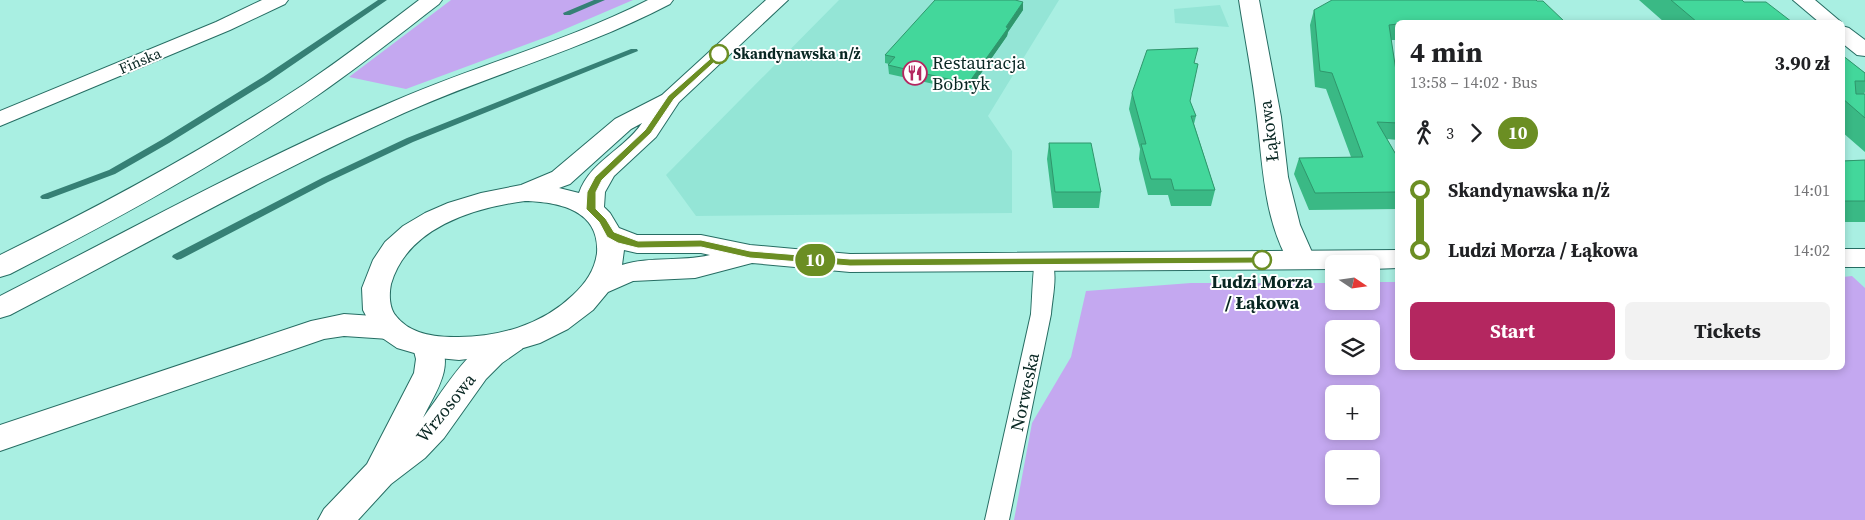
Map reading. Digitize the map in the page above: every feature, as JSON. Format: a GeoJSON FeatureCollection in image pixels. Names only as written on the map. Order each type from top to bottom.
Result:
{"type":"FeatureCollection","features":[{"type":"Feature","properties":{"kind":"main road","name":"Fińska"},"geometry":{"type":"LineString","coordinates":[[0,119],[223,26],[278,0]]}},
{"type":"Feature","properties":{"kind":"main road"},"geometry":{"type":"LineString","coordinates":[[0,267],[105,215],[217,151],[295,101],[432,0]]}},
{"type":"Feature","properties":{"kind":"main road"},"geometry":{"type":"LineString","coordinates":[[0,308],[317,144],[402,106],[612,25],[663,0]]}},
{"type":"Feature","properties":{"kind":"main road"},"geometry":{"type":"LineString","coordinates":[[591,209],[592,192],[598,179],[648,132],[671,98],[778,0]]}},
{"type":"Feature","properties":{"kind":"main road","name":"Łąkowa"},"geometry":{"type":"LineString","coordinates":[[1249,0],[1269,117],[1275,176],[1284,215],[1302,260]]}},
{"type":"Feature","properties":{"kind":"main road"},"geometry":{"type":"LineString","coordinates":[[1803,0],[1828,20]]}},
{"type":"Feature","properties":{"kind":"main road"},"geometry":{"type":"LineString","coordinates":[[1845,34],[1865,50]]}},
{"type":"Feature","properties":{"kind":"main road"},"geometry":{"type":"LineString","coordinates":[[525,193],[561,178],[623,124],[671,98]]}},
{"type":"Feature","properties":{"kind":"main road"},"geometry":{"type":"LineString","coordinates":[[525,193],[555,195],[575,201],[591,209],[603,221],[610,234],[612,250],[608,267],[599,285],[583,302],[563,318],[538,332],[511,342],[482,348],[454,349],[428,346],[406,339],[389,328],[378,314],[375,297],[377,280],[385,263],[398,246],[422,226],[460,207],[484,199],[525,193]]}},
{"type":"Feature","properties":{"kind":"main road"},"geometry":{"type":"LineString","coordinates":[[610,234],[622,240],[638,244],[701,244],[750,254],[850,263],[1395,259]]}},
{"type":"Feature","properties":{"kind":"main road"},"geometry":{"type":"LineString","coordinates":[[599,285],[629,272],[695,268],[750,254]]}},
{"type":"Feature","properties":{"kind":"main road"},"geometry":{"type":"LineString","coordinates":[[1845,258],[1865,258]]}},
{"type":"Feature","properties":{"kind":"main road"},"geometry":{"type":"LineString","coordinates":[[0,438],[321,329],[344,325],[389,328]]}},
{"type":"Feature","properties":{"kind":"main road","name":"Wrzosowa"},"geometry":{"type":"LineString","coordinates":[[336,520],[379,474],[413,448],[433,429],[475,371],[491,355],[511,342]]}},
{"type":"Feature","properties":{"kind":"main road","name":"Wrzosowa"},"geometry":{"type":"LineString","coordinates":[[379,474],[429,373],[431,359],[428,346]]}},
{"type":"Feature","properties":{"kind":"lane","name":"Norweska"},"geometry":{"type":"LineString","coordinates":[[997,520],[1041,314],[1044,283],[1043,262]]}},
{"type":"Feature","properties":{"kind":"shaded area"},"geometry":{"type":"Polygon","coordinates":[[[451,0],[633,0],[549,36],[406,89],[349,77],[451,0]]]}},
{"type":"Feature","properties":{"kind":"shaded area"},"geometry":{"type":"Polygon","coordinates":[[[839,0],[1059,0],[988,116],[1012,151],[1012,213],[696,216],[666,175],[839,0]]]}},
{"type":"Feature","properties":{"kind":"shaded area"},"geometry":{"type":"Polygon","coordinates":[[[1220,5],[1229,27],[1175,23],[1174,9],[1220,5]]]}},
{"type":"Feature","properties":{"kind":"shaded area"},"geometry":{"type":"Polygon","coordinates":[[[1852,276],[1865,288],[1865,520],[1014,520],[1032,423],[1071,357],[1086,291],[1191,283],[1325,283],[1325,310],[1380,310],[1380,282],[1395,282],[1395,370],[1845,370],[1845,277],[1852,276]]]}},
{"type":"Feature","properties":{"kind":"building"},"geometry":{"type":"Polygon","coordinates":[[[935,0],[1015,0],[1023,2],[1006,27],[1008,28],[970,81],[967,80],[965,83],[888,65],[895,57],[885,55],[935,0]]]}},
{"type":"Feature","properties":{"kind":"building"},"geometry":{"type":"Polygon","coordinates":[[[1332,0],[1536,0],[1543,1],[1563,20],[1395,20],[1395,24],[1389,25],[1395,64],[1395,123],[1377,122],[1395,153],[1395,192],[1315,193],[1299,158],[1363,157],[1332,73],[1320,71],[1314,10],[1332,0]]]}},
{"type":"Feature","properties":{"kind":"building"},"geometry":{"type":"Polygon","coordinates":[[[1671,0],[1766,2],[1789,20],[1695,20],[1671,0]]]}},
{"type":"Feature","properties":{"kind":"building"},"geometry":{"type":"Polygon","coordinates":[[[1198,48],[1194,63],[1198,64],[1190,101],[1196,116],[1191,116],[1215,190],[1174,190],[1171,179],[1151,179],[1141,144],[1146,144],[1132,93],[1147,50],[1198,48]]]}},
{"type":"Feature","properties":{"kind":"building"},"geometry":{"type":"Polygon","coordinates":[[[1845,57],[1865,73],[1865,81],[1855,81],[1856,94],[1865,94],[1865,118],[1845,101],[1845,57]]]}},
{"type":"Feature","properties":{"kind":"building"},"geometry":{"type":"Polygon","coordinates":[[[1049,143],[1091,143],[1101,192],[1055,192],[1049,143]]]}},
{"type":"Feature","properties":{"kind":"building"},"geometry":{"type":"Polygon","coordinates":[[[1865,160],[1865,201],[1845,201],[1845,161],[1865,160]]]}},
{"type":"Feature","properties":{"kind":"waterway"},"geometry":{"type":"LineString","coordinates":[[45,197],[112,172],[166,141],[266,79],[383,0]]}},
{"type":"Feature","properties":{"kind":"waterway"},"geometry":{"type":"LineString","coordinates":[[567,13],[601,0]]}},
{"type":"Feature","properties":{"kind":"waterway"},"geometry":{"type":"LineString","coordinates":[[177,257],[325,180],[410,140],[634,51]]}},
{"type":"Feature","properties":{"kind":"bus line","name":"10"},"geometry":{"type":"LineString","coordinates":[[719,54],[671,98],[648,132],[598,179],[592,192],[591,209],[603,221],[610,234],[622,240],[638,244],[701,244],[750,254],[850,263],[1262,260]]}},
{"type":"Feature","properties":{"kind":"place","name":"Skandynawska n/ż"},"geometry":{"type":"Point","coordinates":[719,54]}},
{"type":"Feature","properties":{"kind":"place","name":"Restauracja Bobryk"},"geometry":{"type":"Point","coordinates":[915,73]}},
{"type":"Feature","properties":{"kind":"place","name":"Ludzi Morza / Łąkowa"},"geometry":{"type":"Point","coordinates":[1262,260]}}]}
